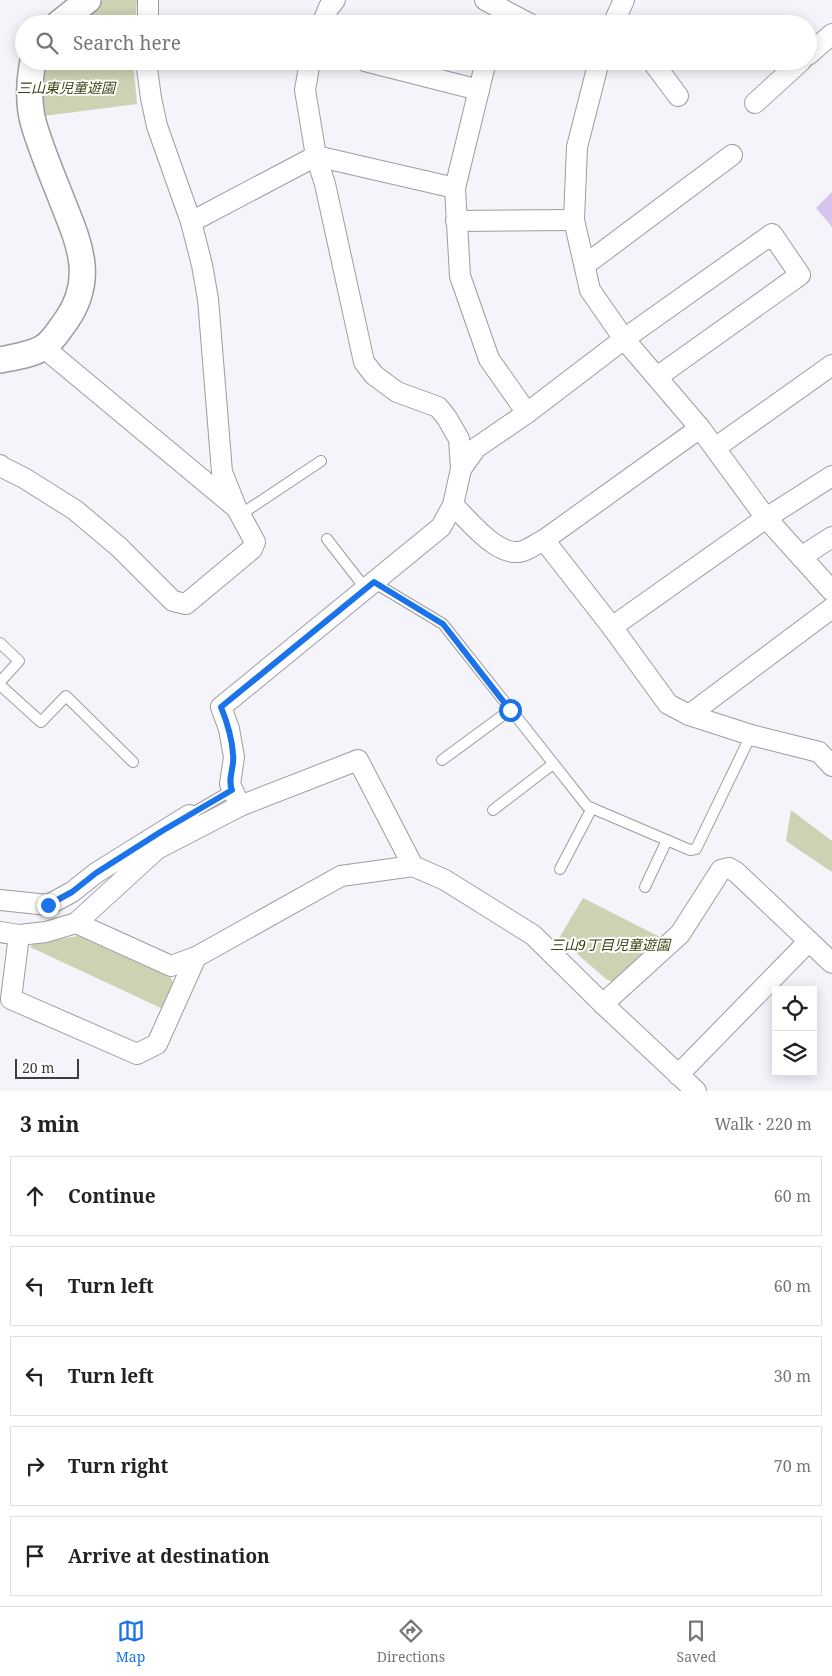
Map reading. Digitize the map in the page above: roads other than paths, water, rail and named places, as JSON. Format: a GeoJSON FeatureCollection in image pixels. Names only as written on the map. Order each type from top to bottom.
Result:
{"type":"FeatureCollection","features":[{"type":"Feature","properties":{"kind":"street"},"geometry":{"type":"LineString","coordinates":[[69,15],[88,0]]}},
{"type":"Feature","properties":{"kind":"street"},"geometry":{"type":"LineString","coordinates":[[148,0],[148,15]]}},
{"type":"Feature","properties":{"kind":"street"},"geometry":{"type":"LineString","coordinates":[[326,15],[335,0]]}},
{"type":"Feature","properties":{"kind":"street"},"geometry":{"type":"LineString","coordinates":[[817,47],[832,34]]}},
{"type":"Feature","properties":{"kind":"street"},"geometry":{"type":"LineString","coordinates":[[0,360],[43,347],[55,336],[71,314],[82,282],[82,264],[78,242],[33,123],[29,92],[32,70]]}},
{"type":"Feature","properties":{"kind":"street"},"geometry":{"type":"LineString","coordinates":[[0,465],[75,510],[119,547],[173,601],[186,604],[252,549],[255,542],[238,511],[222,472],[208,299],[191,222],[157,126],[147,70]]}},
{"type":"Feature","properties":{"kind":"street"},"geometry":{"type":"LineString","coordinates":[[236,798],[230,784],[234,756],[229,729],[221,707],[441,526],[453,505],[460,469],[459,439],[438,407],[397,392],[374,375],[364,362],[325,184],[316,156],[305,90],[308,70]]}},
{"type":"Feature","properties":{"kind":"street"},"geometry":{"type":"LineString","coordinates":[[400,70],[479,90]]}},
{"type":"Feature","properties":{"kind":"street"},"geometry":{"type":"LineString","coordinates":[[484,70],[455,188],[460,276],[488,359],[527,413]]}},
{"type":"Feature","properties":{"kind":"street"},"geometry":{"type":"LineString","coordinates":[[597,70],[577,147],[574,220],[590,290],[624,339],[716,448],[766,518],[832,591]]}},
{"type":"Feature","properties":{"kind":"street"},"geometry":{"type":"LineString","coordinates":[[659,70],[678,96]]}},
{"type":"Feature","properties":{"kind":"street"},"geometry":{"type":"LineString","coordinates":[[755,103],[791,70]]}},
{"type":"Feature","properties":{"kind":"street"},"geometry":{"type":"LineString","coordinates":[[191,222],[316,156],[455,188]]}},
{"type":"Feature","properties":{"kind":"street"},"geometry":{"type":"LineString","coordinates":[[585,265],[732,156]]}},
{"type":"Feature","properties":{"kind":"street"},"geometry":{"type":"LineString","coordinates":[[456,221],[574,220]]}},
{"type":"Feature","properties":{"kind":"street"},"geometry":{"type":"LineString","coordinates":[[460,469],[476,448],[527,413],[624,339],[772,234],[800,275],[657,376]]}},
{"type":"Feature","properties":{"kind":"street"},"geometry":{"type":"LineString","coordinates":[[43,347],[238,511]]}},
{"type":"Feature","properties":{"kind":"street"},"geometry":{"type":"LineString","coordinates":[[716,448],[832,365]]}},
{"type":"Feature","properties":{"kind":"street"},"geometry":{"type":"LineString","coordinates":[[453,505],[493,544],[505,550],[522,552],[544,540],[700,428]]}},
{"type":"Feature","properties":{"kind":"street"},"geometry":{"type":"LineString","coordinates":[[612,627],[766,518],[832,476]]}},
{"type":"Feature","properties":{"kind":"street"},"geometry":{"type":"LineString","coordinates":[[801,557],[832,537]]}},
{"type":"Feature","properties":{"kind":"street"},"geometry":{"type":"LineString","coordinates":[[544,540],[612,627],[668,704],[689,715],[751,735],[819,752],[832,766]]}},
{"type":"Feature","properties":{"kind":"street"},"geometry":{"type":"LineString","coordinates":[[689,715],[832,608]]}},
{"type":"Feature","properties":{"kind":"street"},"geometry":{"type":"LineString","coordinates":[[196,957],[157,1044],[137,1054],[11,999],[10,933],[46,932],[76,923],[157,850],[236,798],[358,760],[413,866]]}},
{"type":"Feature","properties":{"kind":"street"},"geometry":{"type":"LineString","coordinates":[[0,900],[48,905],[72,892],[96,873],[189,815]]}},
{"type":"Feature","properties":{"kind":"street"},"geometry":{"type":"LineString","coordinates":[[76,923],[171,966],[196,957],[341,876],[413,866],[445,880],[533,935],[696,1091]]}},
{"type":"Feature","properties":{"kind":"street"},"geometry":{"type":"LineString","coordinates":[[603,1004],[680,934],[721,870],[730,868],[832,962]]}},
{"type":"Feature","properties":{"kind":"street"},"geometry":{"type":"LineString","coordinates":[[678,1075],[809,941]]}},
{"type":"Feature","properties":{"kind":"lane"},"geometry":{"type":"LineString","coordinates":[[238,511],[321,462]]}},
{"type":"Feature","properties":{"kind":"lane"},"geometry":{"type":"LineString","coordinates":[[327,538],[369,585],[443,624],[587,806],[690,850],[696,849],[751,735]]}},
{"type":"Feature","properties":{"kind":"lane"},"geometry":{"type":"LineString","coordinates":[[0,643],[19,662],[0,684],[41,722],[66,696],[134,762]]}},
{"type":"Feature","properties":{"kind":"lane"},"geometry":{"type":"LineString","coordinates":[[442,760],[510,710]]}},
{"type":"Feature","properties":{"kind":"lane"},"geometry":{"type":"LineString","coordinates":[[493,810],[553,764]]}},
{"type":"Feature","properties":{"kind":"lane"},"geometry":{"type":"LineString","coordinates":[[189,815],[236,798]]}},
{"type":"Feature","properties":{"kind":"lane"},"geometry":{"type":"LineString","coordinates":[[560,869],[592,808]]}},
{"type":"Feature","properties":{"kind":"lane"},"geometry":{"type":"LineString","coordinates":[[645,887],[667,840]]}},
{"type":"Feature","properties":{"kind":"park label","name":"三山東児童遊園"},"geometry":{"type":"Point","coordinates":[66,87]}},
{"type":"Feature","properties":{"kind":"park label","name":"三山9丁目児童遊園"},"geometry":{"type":"Point","coordinates":[610,944]}}]}
